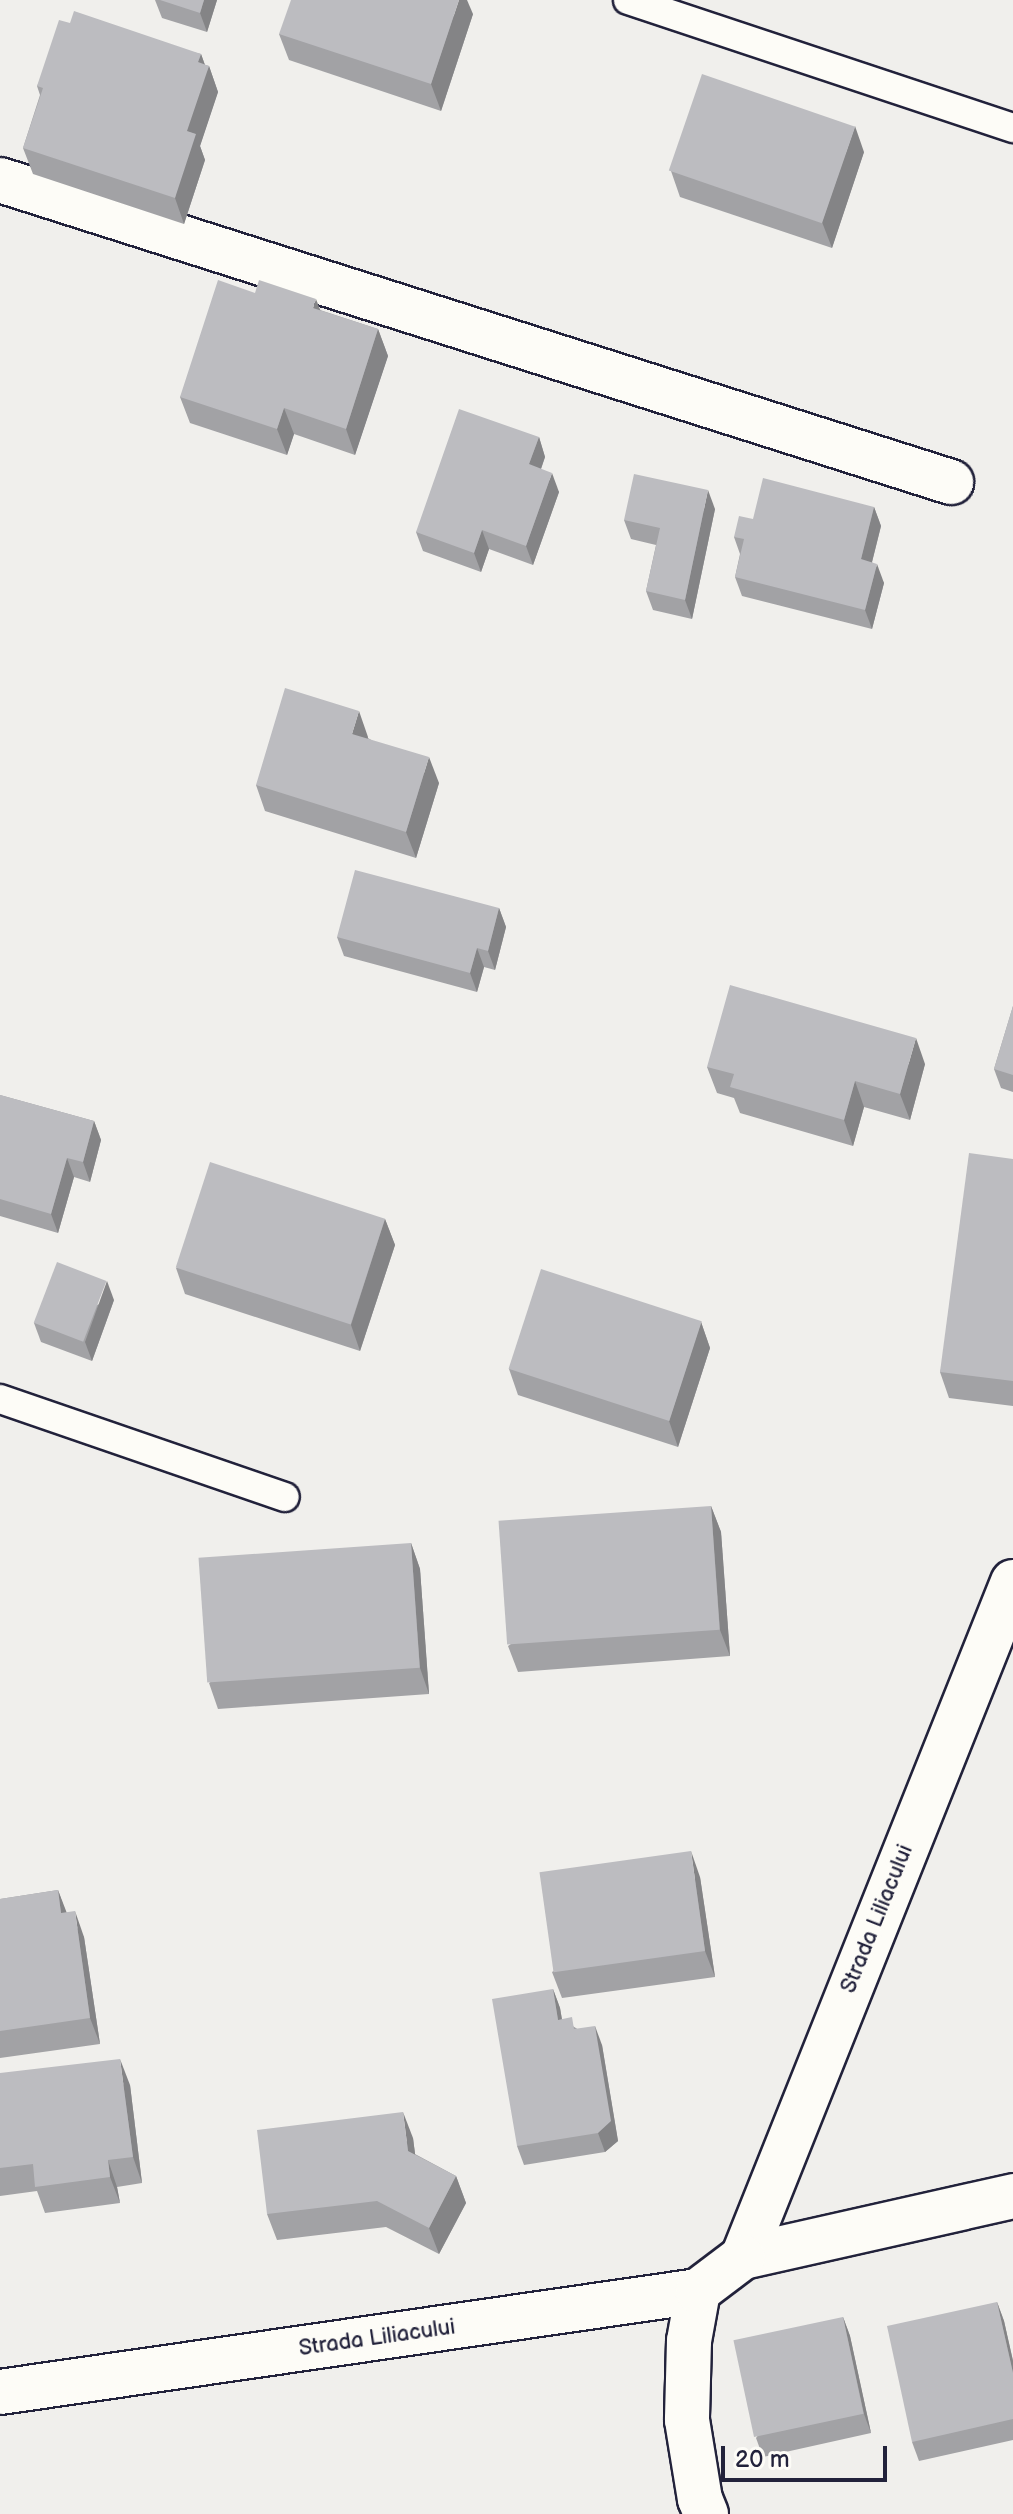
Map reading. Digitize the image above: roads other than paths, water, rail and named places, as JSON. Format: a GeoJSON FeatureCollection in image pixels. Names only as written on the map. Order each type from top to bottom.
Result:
{"type":"FeatureCollection","features":[{"type":"Feature","properties":{"kind":"street"},"geometry":{"type":"LineString","coordinates":[[0,180],[951,482]]}},
{"type":"Feature","properties":{"kind":"street","name":"Strada Liliacului"},"geometry":{"type":"LineString","coordinates":[[743,2257],[1013,1582]]}},
{"type":"Feature","properties":{"kind":"street","name":"Strada Liliacului"},"geometry":{"type":"LineString","coordinates":[[0,2392],[698,2291],[743,2257],[1013,2196]]}},
{"type":"Feature","properties":{"kind":"street"},"geometry":{"type":"LineString","coordinates":[[698,2291],[689,2341],[687,2420],[700,2499],[706,2514]]}},
{"type":"Feature","properties":{"kind":"lane"},"geometry":{"type":"LineString","coordinates":[[628,0],[1013,128]]}},
{"type":"Feature","properties":{"kind":"lane"},"geometry":{"type":"LineString","coordinates":[[0,1399],[285,1497]]}}]}
